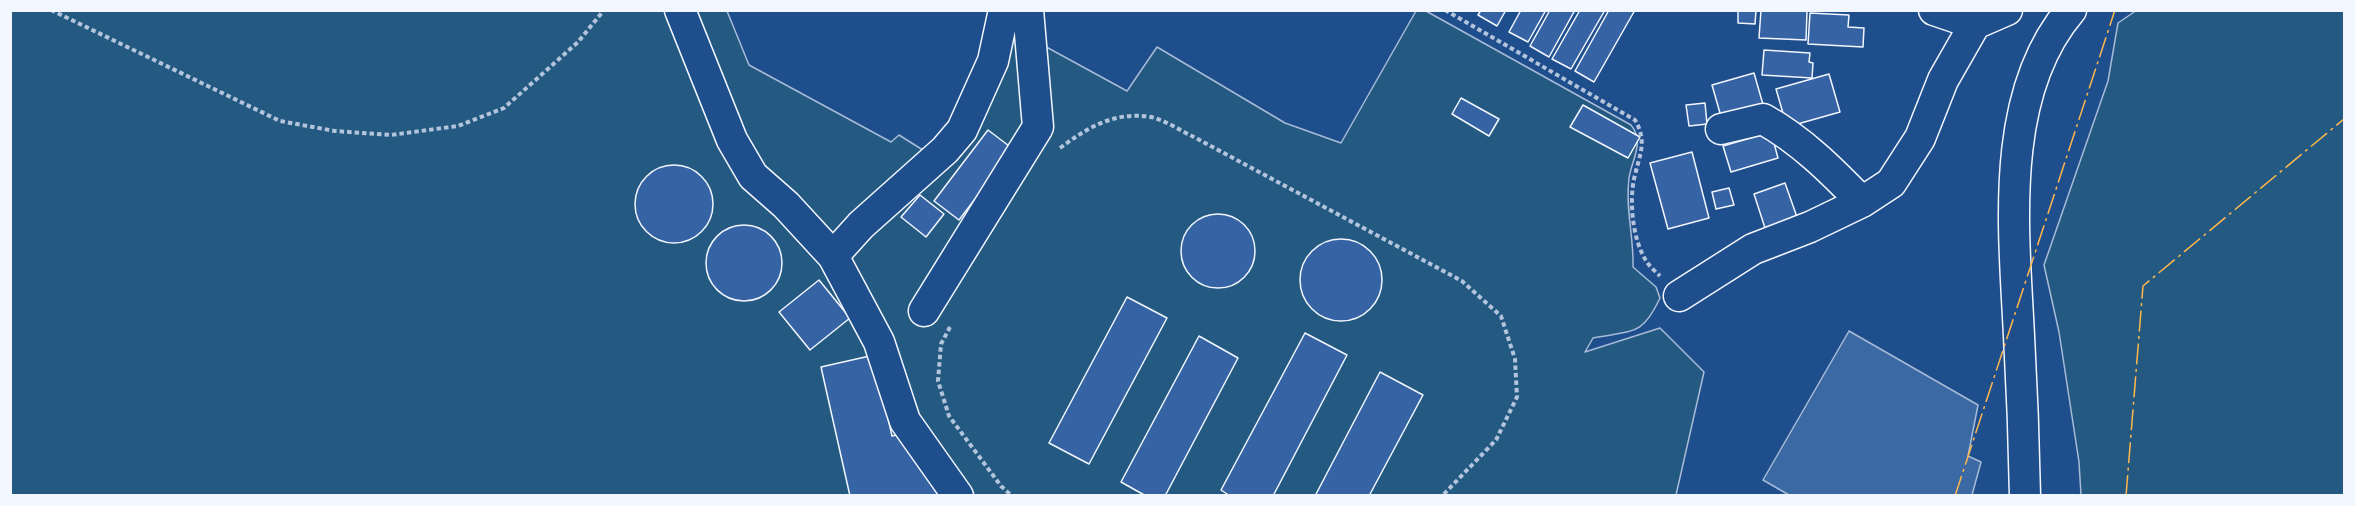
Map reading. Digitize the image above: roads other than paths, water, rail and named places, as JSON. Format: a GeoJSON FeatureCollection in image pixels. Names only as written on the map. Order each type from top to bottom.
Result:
{"type":"FeatureCollection","features":[{"type":"Feature","properties":{"kind":"lane"},"geometry":{"type":"LineString","coordinates":[[680,10],[732,140],[753,176],[786,205],[833,256],[879,342],[905,421],[958,495]]}},
{"type":"Feature","properties":{"kind":"lane"},"geometry":{"type":"LineString","coordinates":[[833,256],[861,225],[945,150],[962,130],[993,61],[1004,10]]}},
{"type":"Feature","properties":{"kind":"lane"},"geometry":{"type":"LineString","coordinates":[[924,312],[1038,128],[1029,10]]}},
{"type":"Feature","properties":{"kind":"lane"},"geometry":{"type":"LineString","coordinates":[[1934,10],[1975,24]]}},
{"type":"Feature","properties":{"kind":"lane"},"geometry":{"type":"LineString","coordinates":[[1679,296],[1753,249],[1810,227],[1862,202],[1891,183],[1920,138],[1943,80],[1975,24],[2007,10]]}},
{"type":"Feature","properties":{"kind":"lane"},"geometry":{"type":"LineString","coordinates":[[2025,495],[2012,200],[2026,98],[2054,30],[2071,10]]}},
{"type":"Feature","properties":{"kind":"lane"},"geometry":{"type":"LineString","coordinates":[[1721,129],[1763,119],[1786,132],[1835,174],[1862,202]]}}]}
